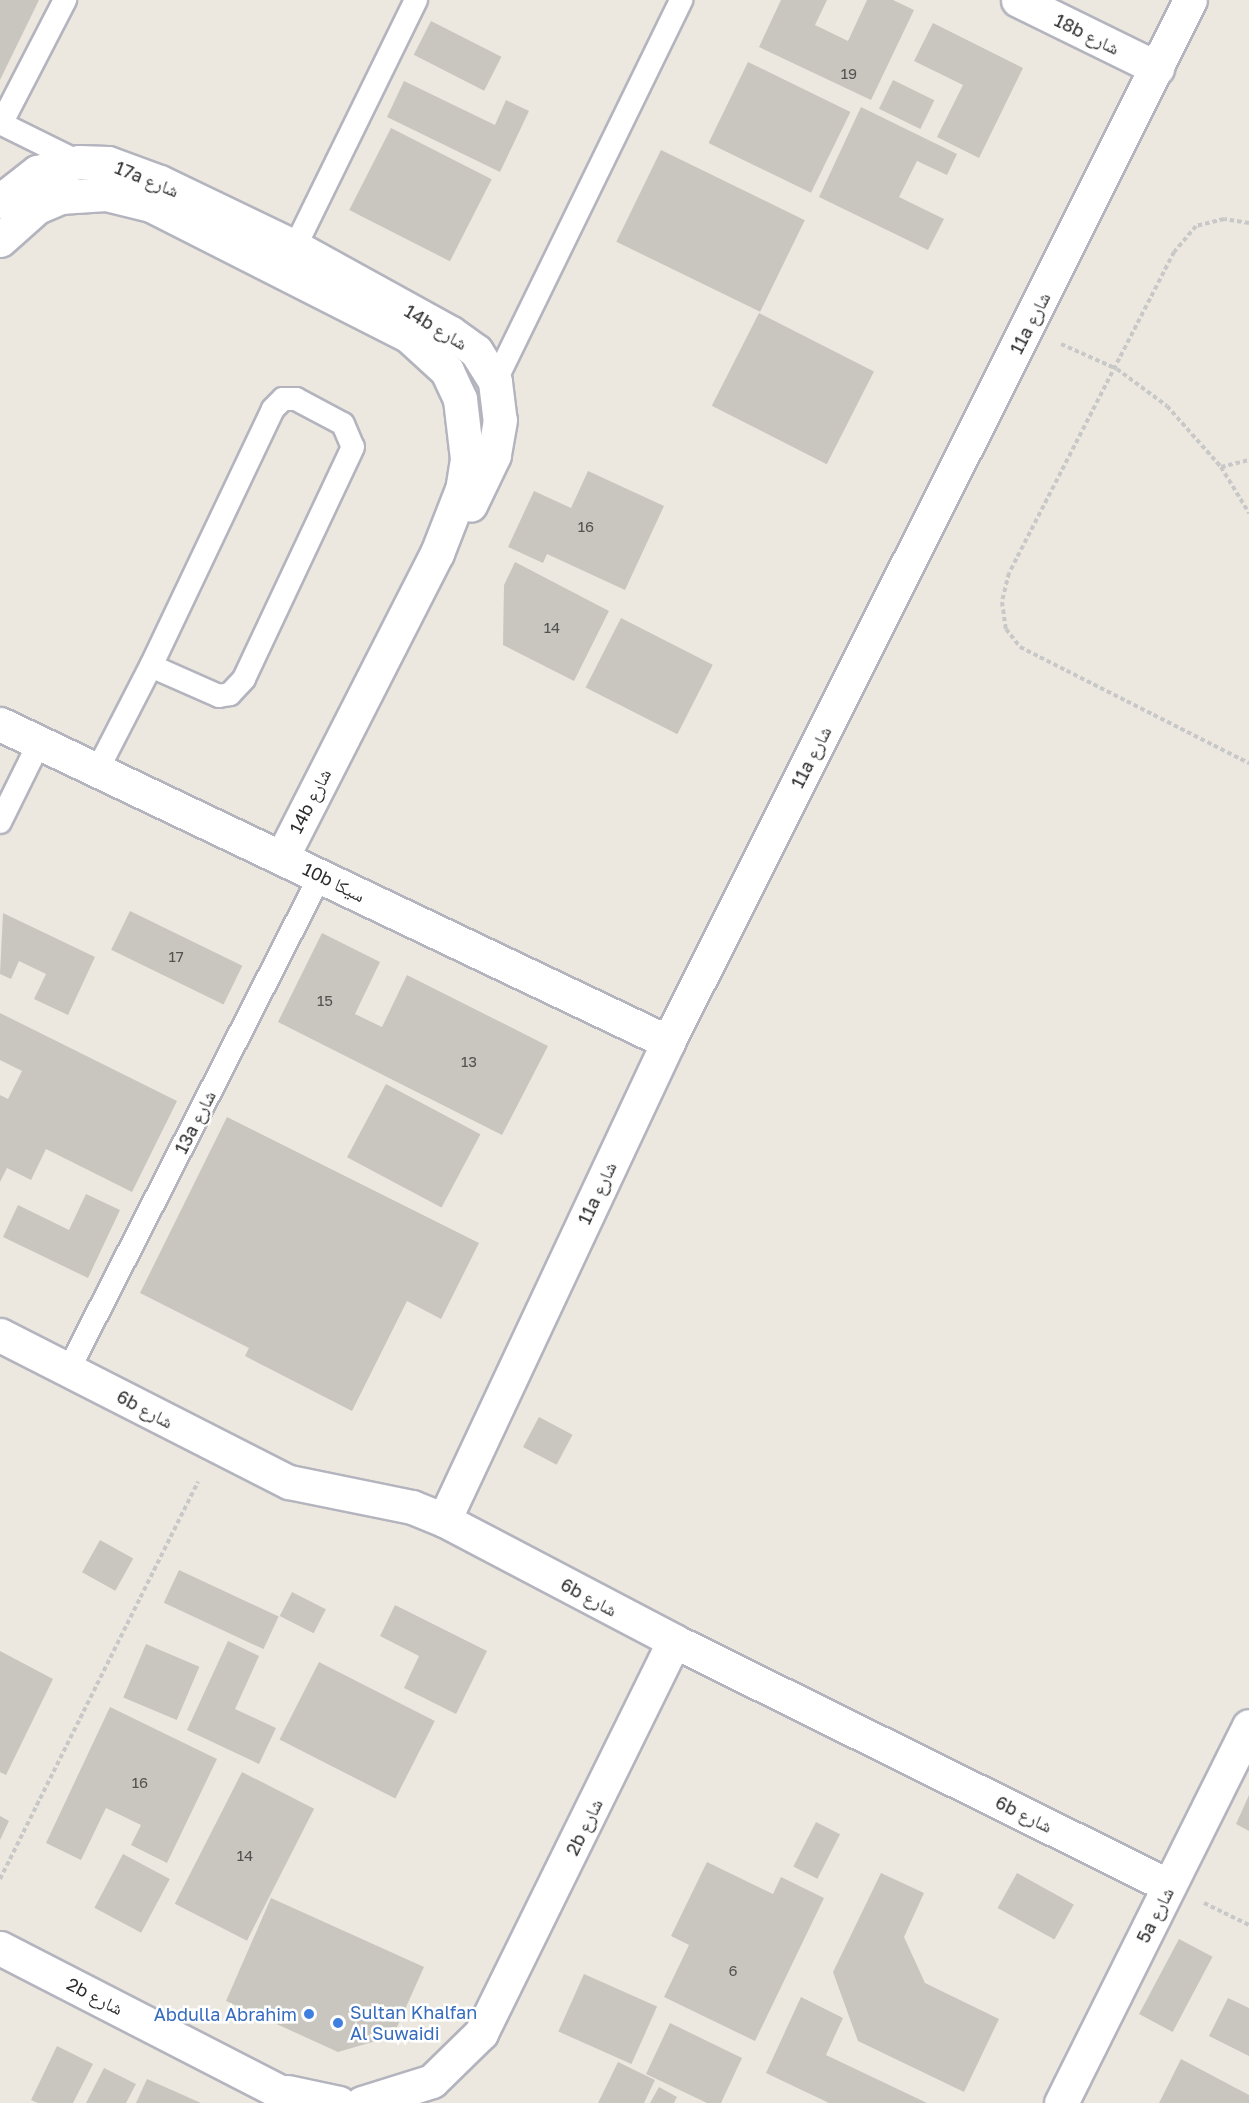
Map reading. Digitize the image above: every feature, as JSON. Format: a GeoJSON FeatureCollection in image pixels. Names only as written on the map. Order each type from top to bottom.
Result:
{"type":"FeatureCollection","features":[{"type":"Feature","properties":{"kind":"street","name":"18b شارع"},"geometry":{"type":"LineString","coordinates":[[1018,0],[1157,68]]}},
{"type":"Feature","properties":{"kind":"street","name":"11a شارع"},"geometry":{"type":"LineString","coordinates":[[444,1520],[668,1042],[1028,329],[1190,0]]}},
{"type":"Feature","properties":{"kind":"street","name":"17a شارع"},"geometry":{"type":"LineString","coordinates":[[0,201],[37,172],[79,162],[135,172],[289,259]]}},
{"type":"Feature","properties":{"kind":"street","name":"17a شارع"},"geometry":{"type":"LineString","coordinates":[[0,240],[37,207],[60,197],[106,194],[151,205],[289,259]]}},
{"type":"Feature","properties":{"kind":"street","name":"14b شارع"},"geometry":{"type":"LineString","coordinates":[[289,259],[451,333],[476,351],[495,382],[500,420],[494,455],[476,495],[437,553]]}},
{"type":"Feature","properties":{"kind":"street","name":"14b شارع"},"geometry":{"type":"LineString","coordinates":[[282,857],[437,553],[462,489],[467,459],[460,399],[447,371],[430,351],[289,259]]}},
{"type":"Feature","properties":{"kind":"street","name":"10b سيكا"},"geometry":{"type":"LineString","coordinates":[[0,724],[40,741],[668,1042]]}},
{"type":"Feature","properties":{"kind":"street","name":"6b شارع"},"geometry":{"type":"LineString","coordinates":[[0,1335],[289,1482],[412,1508],[444,1520],[674,1641],[1169,1886]]}},
{"type":"Feature","properties":{"kind":"street","name":"2b شارع"},"geometry":{"type":"LineString","coordinates":[[427,2103],[460,2079],[487,2037],[495,2012],[674,1641]]}},
{"type":"Feature","properties":{"kind":"street","name":"5a شارع"},"geometry":{"type":"LineString","coordinates":[[1061,2103],[1249,1726]]}},
{"type":"Feature","properties":{"kind":"street","name":"2b شارع"},"geometry":{"type":"LineString","coordinates":[[0,1948],[295,2098],[339,2103]]}},
{"type":"Feature","properties":{"kind":"street","name":"2b شارع"},"geometry":{"type":"LineString","coordinates":[[362,2103],[395,2097],[440,2075],[470,2049],[495,2012]]}},
{"type":"Feature","properties":{"kind":"lane"},"geometry":{"type":"LineString","coordinates":[[65,0],[1,124],[79,162]]}},
{"type":"Feature","properties":{"kind":"lane"},"geometry":{"type":"LineString","coordinates":[[289,259],[416,0]]}},
{"type":"Feature","properties":{"kind":"lane"},"geometry":{"type":"LineString","coordinates":[[495,382],[681,0]]}},
{"type":"Feature","properties":{"kind":"lane"},"geometry":{"type":"LineString","coordinates":[[98,769],[151,666],[277,403],[296,399],[343,424],[352,447],[238,689],[219,696],[151,666]]}},
{"type":"Feature","properties":{"kind":"lane"},"geometry":{"type":"LineString","coordinates":[[0,822],[40,741]]}},
{"type":"Feature","properties":{"kind":"lane","name":"13a شارع"},"geometry":{"type":"LineString","coordinates":[[69,1369],[320,876]]}},
{"type":"Feature","properties":{"kind":"path"},"geometry":{"type":"LineString","coordinates":[[1249,223],[1224,219],[1196,226],[1174,252],[1117,369],[1009,573],[1002,602],[1006,629],[1020,647],[1249,763]]}},
{"type":"Feature","properties":{"kind":"path"},"geometry":{"type":"LineString","coordinates":[[1028,329],[1117,369],[1167,406],[1221,467],[1249,513]]}},
{"type":"Feature","properties":{"kind":"path"},"geometry":{"type":"LineString","coordinates":[[1221,467],[1249,460]]}},
{"type":"Feature","properties":{"kind":"path"},"geometry":{"type":"LineString","coordinates":[[0,1879],[215,1446]]}},
{"type":"Feature","properties":{"kind":"path"},"geometry":{"type":"LineString","coordinates":[[1169,1886],[1249,1925]]}},
{"type":"Feature","properties":{"kind":"building"},"geometry":{"type":"Polygon","coordinates":[[[0,0],[39,0],[0,80],[0,0]]]}},
{"type":"Feature","properties":{"kind":"building"},"geometry":{"type":"Polygon","coordinates":[[[781,0],[827,0],[815,25],[848,41],[867,0],[893,0],[914,10],[871,100],[759,47],[781,0]]]}},
{"type":"Feature","properties":{"kind":"building"},"geometry":{"type":"Polygon","coordinates":[[[431,21],[501,57],[484,91],[414,55],[431,21]]]}},
{"type":"Feature","properties":{"kind":"building"},"geometry":{"type":"Polygon","coordinates":[[[933,23],[1023,68],[979,158],[937,137],[963,85],[914,61],[933,23]]]}},
{"type":"Feature","properties":{"kind":"building"},"geometry":{"type":"Polygon","coordinates":[[[748,62],[850,112],[811,193],[709,143],[748,62]]]}},
{"type":"Feature","properties":{"kind":"building"},"geometry":{"type":"Polygon","coordinates":[[[893,80],[934,100],[920,129],[879,109],[893,80]]]}},
{"type":"Feature","properties":{"kind":"building"},"geometry":{"type":"Polygon","coordinates":[[[404,81],[495,125],[506,100],[529,111],[500,172],[387,117],[404,81]]]}},
{"type":"Feature","properties":{"kind":"building"},"geometry":{"type":"Polygon","coordinates":[[[861,107],[957,154],[947,175],[917,161],[899,197],[944,219],[928,250],[819,197],[861,107]]]}},
{"type":"Feature","properties":{"kind":"building"},"geometry":{"type":"Polygon","coordinates":[[[391,128],[492,179],[450,261],[349,210],[391,128]]]}},
{"type":"Feature","properties":{"kind":"building"},"geometry":{"type":"Polygon","coordinates":[[[661,150],[805,220],[760,312],[616,242],[661,150]]]}},
{"type":"Feature","properties":{"kind":"building"},"geometry":{"type":"Polygon","coordinates":[[[759,313],[874,372],[827,464],[712,406],[759,313]]]}},
{"type":"Feature","properties":{"kind":"building"},"geometry":{"type":"Polygon","coordinates":[[[588,471],[664,506],[625,590],[547,554],[543,563],[508,547],[534,491],[571,508],[588,471]]]}},
{"type":"Feature","properties":{"kind":"building"},"geometry":{"type":"Polygon","coordinates":[[[515,562],[609,611],[574,681],[503,645],[504,585],[515,562]]]}},
{"type":"Feature","properties":{"kind":"building"},"geometry":{"type":"Polygon","coordinates":[[[621,618],[713,665],[677,734],[586,687],[621,618]]]}},
{"type":"Feature","properties":{"kind":"building"},"geometry":{"type":"Polygon","coordinates":[[[130,911],[242,966],[223,1004],[111,950],[130,911]]]}},
{"type":"Feature","properties":{"kind":"building"},"geometry":{"type":"Polygon","coordinates":[[[3,913],[95,957],[68,1015],[34,999],[46,974],[19,961],[11,979],[0,974],[3,913]]]}},
{"type":"Feature","properties":{"kind":"building"},"geometry":{"type":"Polygon","coordinates":[[[322,933],[380,962],[355,1014],[382,1027],[407,975],[548,1046],[502,1135],[278,1022],[322,933]]]}},
{"type":"Feature","properties":{"kind":"building"},"geometry":{"type":"Polygon","coordinates":[[[0,1013],[177,1101],[132,1192],[46,1149],[31,1180],[7,1168],[0,1182],[0,1095],[8,1099],[22,1071],[0,1060],[0,1013]]]}},
{"type":"Feature","properties":{"kind":"building"},"geometry":{"type":"Polygon","coordinates":[[[386,1084],[480,1134],[442,1208],[347,1157],[386,1084]]]}},
{"type":"Feature","properties":{"kind":"building"},"geometry":{"type":"Polygon","coordinates":[[[227,1117],[479,1243],[441,1319],[407,1301],[352,1411],[245,1356],[249,1348],[140,1293],[227,1117]]]}},
{"type":"Feature","properties":{"kind":"building"},"geometry":{"type":"Polygon","coordinates":[[[86,1194],[120,1210],[88,1278],[3,1237],[18,1205],[69,1230],[86,1194]]]}},
{"type":"Feature","properties":{"kind":"building"},"geometry":{"type":"Polygon","coordinates":[[[539,1417],[573,1435],[557,1465],[523,1447],[539,1417]]]}},
{"type":"Feature","properties":{"kind":"building"},"geometry":{"type":"Polygon","coordinates":[[[100,1540],[133,1558],[115,1591],[82,1572],[100,1540]]]}},
{"type":"Feature","properties":{"kind":"building"},"geometry":{"type":"Polygon","coordinates":[[[179,1570],[279,1616],[263,1649],[164,1603],[179,1570]]]}},
{"type":"Feature","properties":{"kind":"building"},"geometry":{"type":"Polygon","coordinates":[[[292,1592],[326,1609],[314,1633],[280,1616],[292,1592]]]}},
{"type":"Feature","properties":{"kind":"building"},"geometry":{"type":"Polygon","coordinates":[[[395,1605],[487,1651],[456,1714],[404,1688],[419,1656],[380,1636],[395,1605]]]}},
{"type":"Feature","properties":{"kind":"building"},"geometry":{"type":"Polygon","coordinates":[[[228,1641],[259,1656],[235,1709],[276,1728],[259,1764],[187,1730],[228,1641]]]}},
{"type":"Feature","properties":{"kind":"building"},"geometry":{"type":"Polygon","coordinates":[[[146,1644],[199,1667],[177,1720],[123,1697],[146,1644]]]}},
{"type":"Feature","properties":{"kind":"building"},"geometry":{"type":"Polygon","coordinates":[[[0,1651],[53,1679],[6,1775],[0,1772],[0,1651]]]}},
{"type":"Feature","properties":{"kind":"building"},"geometry":{"type":"Polygon","coordinates":[[[319,1662],[435,1721],[395,1799],[280,1740],[319,1662]]]}},
{"type":"Feature","properties":{"kind":"building"},"geometry":{"type":"Polygon","coordinates":[[[110,1707],[217,1759],[167,1863],[131,1845],[141,1825],[106,1808],[81,1860],[46,1843],[110,1707]]]}},
{"type":"Feature","properties":{"kind":"building"},"geometry":{"type":"Polygon","coordinates":[[[242,1772],[314,1809],[247,1941],[175,1904],[242,1772]]]}},
{"type":"Feature","properties":{"kind":"building"},"geometry":{"type":"Polygon","coordinates":[[[1249,1795],[1249,1831],[1236,1824],[1249,1795]]]}},
{"type":"Feature","properties":{"kind":"building"},"geometry":{"type":"Polygon","coordinates":[[[0,1816],[9,1821],[0,1840],[0,1816]]]}},
{"type":"Feature","properties":{"kind":"building"},"geometry":{"type":"Polygon","coordinates":[[[816,1822],[840,1834],[817,1879],[793,1867],[816,1822]]]}},
{"type":"Feature","properties":{"kind":"building"},"geometry":{"type":"Polygon","coordinates":[[[123,1854],[170,1879],[141,1933],[94,1908],[123,1854]]]}},
{"type":"Feature","properties":{"kind":"building"},"geometry":{"type":"Polygon","coordinates":[[[707,1862],[773,1894],[781,1877],[824,1898],[755,2041],[664,1997],[689,1945],[671,1936],[707,1862]]]}},
{"type":"Feature","properties":{"kind":"building"},"geometry":{"type":"Polygon","coordinates":[[[881,1873],[924,1893],[904,1937],[925,1983],[999,2019],[964,2092],[858,2041],[833,1972],[881,1873]]]}},
{"type":"Feature","properties":{"kind":"building"},"geometry":{"type":"Polygon","coordinates":[[[1017,1873],[1074,1905],[1054,1939],[998,1908],[1017,1873]]]}},
{"type":"Feature","properties":{"kind":"building"},"geometry":{"type":"Polygon","coordinates":[[[271,1898],[424,1967],[393,2036],[338,2052],[226,2001],[271,1898]]]}},
{"type":"Feature","properties":{"kind":"building"},"geometry":{"type":"Polygon","coordinates":[[[1179,1939],[1213,1957],[1173,2032],[1139,2014],[1179,1939]]]}},
{"type":"Feature","properties":{"kind":"building"},"geometry":{"type":"Polygon","coordinates":[[[584,1974],[657,2007],[631,2064],[558,2032],[584,1974]]]}},
{"type":"Feature","properties":{"kind":"building"},"geometry":{"type":"Polygon","coordinates":[[[801,1997],[843,2018],[826,2055],[927,2103],[829,2103],[766,2073],[801,1997]]]}},
{"type":"Feature","properties":{"kind":"building"},"geometry":{"type":"Polygon","coordinates":[[[1228,1998],[1249,2008],[1249,2056],[1209,2036],[1228,1998]]]}},
{"type":"Feature","properties":{"kind":"building"},"geometry":{"type":"Polygon","coordinates":[[[670,2023],[742,2058],[721,2103],[707,2103],[646,2074],[670,2023]]]}},
{"type":"Feature","properties":{"kind":"building"},"geometry":{"type":"Polygon","coordinates":[[[57,2046],[93,2064],[73,2103],[38,2103],[31,2100],[57,2046]]]}},
{"type":"Feature","properties":{"kind":"building"},"geometry":{"type":"Polygon","coordinates":[[[1181,2059],[1249,2095],[1249,2103],[1159,2103],[1181,2059]]]}},
{"type":"Feature","properties":{"kind":"building"},"geometry":{"type":"Polygon","coordinates":[[[618,2062],[655,2080],[644,2103],[598,2103],[618,2062]]]}},
{"type":"Feature","properties":{"kind":"building"},"geometry":{"type":"Polygon","coordinates":[[[104,2068],[136,2084],[126,2103],[86,2103],[104,2068]]]}},
{"type":"Feature","properties":{"kind":"building"},"geometry":{"type":"Polygon","coordinates":[[[147,2079],[201,2103],[136,2103],[147,2079]]]}},
{"type":"Feature","properties":{"kind":"building"},"geometry":{"type":"Polygon","coordinates":[[[659,2087],[677,2097],[674,2103],[650,2103],[659,2087]]]}},
{"type":"Feature","properties":{"kind":"place","name":"Abdulla Abrahim"},"geometry":{"type":"Point","coordinates":[309,2014]}},
{"type":"Feature","properties":{"kind":"place","name":"Sultan Khalfan Al Suwaidi"},"geometry":{"type":"Point","coordinates":[338,2023]}}]}
